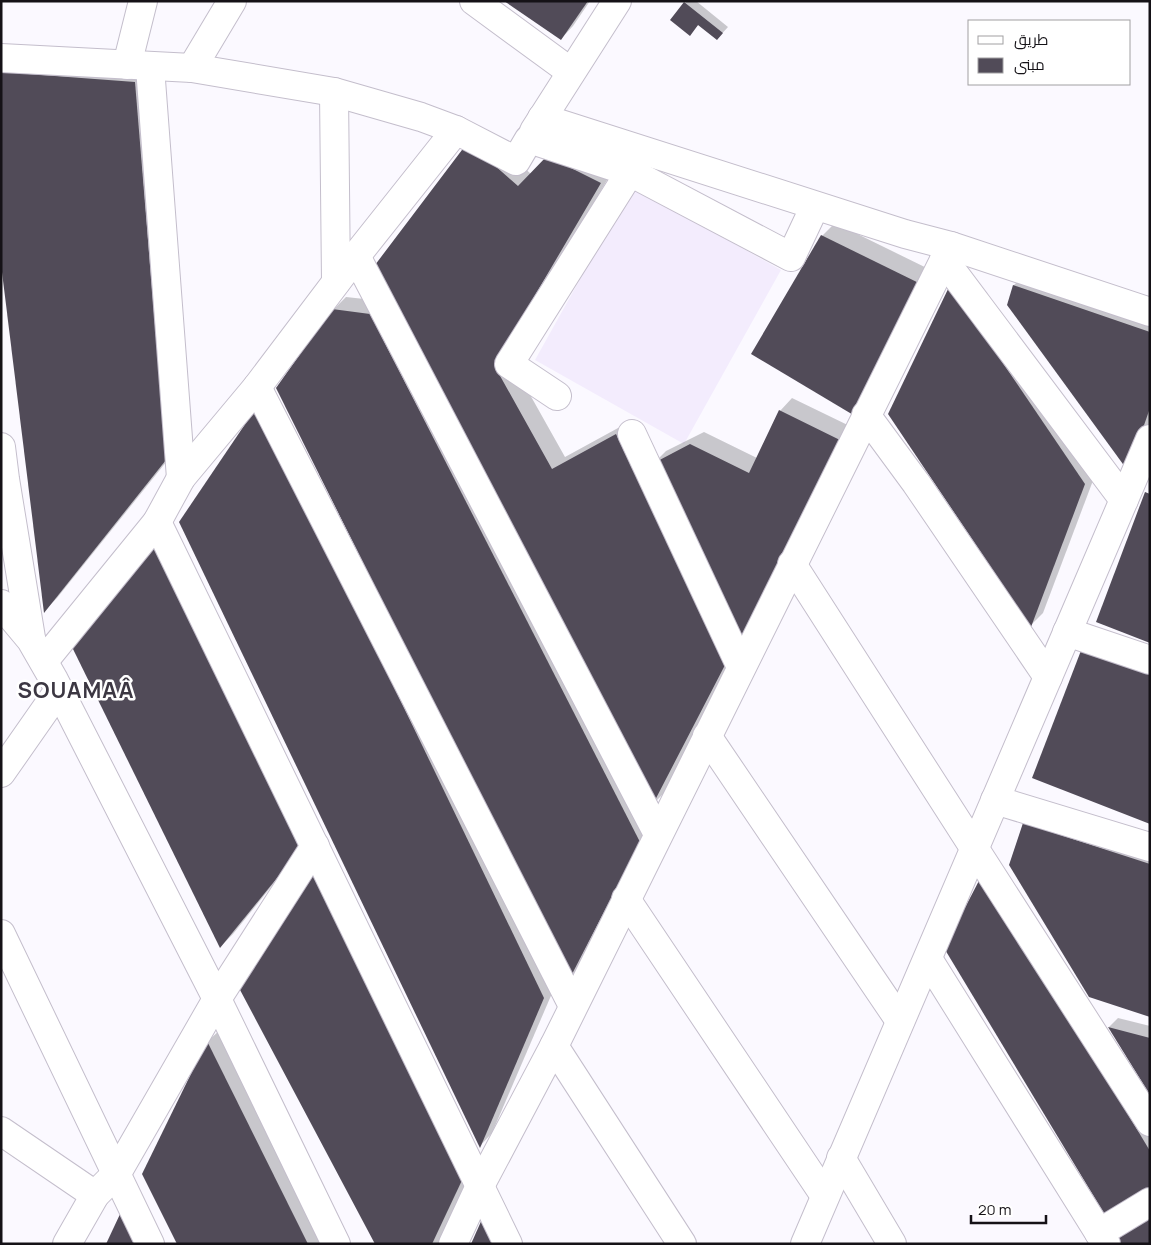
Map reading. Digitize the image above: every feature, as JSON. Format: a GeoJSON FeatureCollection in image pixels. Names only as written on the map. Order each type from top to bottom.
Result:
{"type":"FeatureCollection","features":[{"type":"Feature","properties":{"kind":"street"},"geometry":{"type":"LineString","coordinates":[[143,1],[139,66],[181,478]]}},
{"type":"Feature","properties":{"kind":"street"},"geometry":{"type":"LineString","coordinates":[[192,68],[232,1]]}},
{"type":"Feature","properties":{"kind":"street"},"geometry":{"type":"LineString","coordinates":[[474,1],[571,72]]}},
{"type":"Feature","properties":{"kind":"street"},"geometry":{"type":"LineString","coordinates":[[1,58],[192,68],[334,92],[422,117],[456,130],[516,161],[617,1]]}},
{"type":"Feature","properties":{"kind":"street"},"geometry":{"type":"LineString","coordinates":[[334,92],[336,282]]}},
{"type":"Feature","properties":{"kind":"street"},"geometry":{"type":"LineString","coordinates":[[536,128],[630,172],[791,257],[815,206]]}},
{"type":"Feature","properties":{"kind":"street"},"geometry":{"type":"LineString","coordinates":[[536,128],[815,206],[905,234],[947,253],[1150,312]]}},
{"type":"Feature","properties":{"kind":"street"},"geometry":{"type":"LineString","coordinates":[[37,650],[157,522],[181,478],[258,387],[356,256],[456,130]]}},
{"type":"Feature","properties":{"kind":"street"},"geometry":{"type":"LineString","coordinates":[[557,396],[509,364],[630,172]]}},
{"type":"Feature","properties":{"kind":"street"},"geometry":{"type":"LineString","coordinates":[[453,1244],[480,1186],[554,1046],[947,253]]}},
{"type":"Feature","properties":{"kind":"street"},"geometry":{"type":"LineString","coordinates":[[947,253],[1124,500]]}},
{"type":"Feature","properties":{"kind":"street"},"geometry":{"type":"LineString","coordinates":[[356,256],[658,834]]}},
{"type":"Feature","properties":{"kind":"street"},"geometry":{"type":"LineString","coordinates":[[258,387],[573,1006]]}},
{"type":"Feature","properties":{"kind":"street"},"geometry":{"type":"LineString","coordinates":[[866,415],[916,483],[1048,677]]}},
{"type":"Feature","properties":{"kind":"street"},"geometry":{"type":"LineString","coordinates":[[632,434],[741,667]]}},
{"type":"Feature","properties":{"kind":"street"},"geometry":{"type":"LineString","coordinates":[[804,1244],[1124,500],[1143,472],[1150,439]]}},
{"type":"Feature","properties":{"kind":"street"},"geometry":{"type":"LineString","coordinates":[[1,447],[5,479],[37,650]]}},
{"type":"Feature","properties":{"kind":"street"},"geometry":{"type":"LineString","coordinates":[[157,522],[508,1244]]}},
{"type":"Feature","properties":{"kind":"street"},"geometry":{"type":"LineString","coordinates":[[792,564],[1150,1122]]}},
{"type":"Feature","properties":{"kind":"street"},"geometry":{"type":"LineString","coordinates":[[1,604],[37,650],[59,690],[217,999],[336,1244]]}},
{"type":"Feature","properties":{"kind":"street"},"geometry":{"type":"LineString","coordinates":[[1067,632],[1150,660]]}},
{"type":"Feature","properties":{"kind":"street"},"geometry":{"type":"LineString","coordinates":[[1,773],[59,690]]}},
{"type":"Feature","properties":{"kind":"street"},"geometry":{"type":"LineString","coordinates":[[707,736],[900,1021]]}},
{"type":"Feature","properties":{"kind":"street"},"geometry":{"type":"LineString","coordinates":[[995,800],[1150,847]]}},
{"type":"Feature","properties":{"kind":"street"},"geometry":{"type":"LineString","coordinates":[[67,1244],[95,1195],[117,1173],[217,999],[315,846]]}},
{"type":"Feature","properties":{"kind":"street"},"geometry":{"type":"LineString","coordinates":[[626,898],[825,1196]]}},
{"type":"Feature","properties":{"kind":"street"},"geometry":{"type":"LineString","coordinates":[[1,934],[150,1244]]}},
{"type":"Feature","properties":{"kind":"street"},"geometry":{"type":"LineString","coordinates":[[928,959],[1102,1239],[1150,1202]]}},
{"type":"Feature","properties":{"kind":"street"},"geometry":{"type":"LineString","coordinates":[[554,1046],[682,1244]]}},
{"type":"Feature","properties":{"kind":"street"},"geometry":{"type":"LineString","coordinates":[[1,1132],[95,1195]]}},
{"type":"Feature","properties":{"kind":"street"},"geometry":{"type":"LineString","coordinates":[[842,1158],[892,1244]]}},
{"type":"Feature","properties":{"kind":"shaded area"},"geometry":{"type":"Polygon","coordinates":[[[632,186],[781,270],[684,444],[535,360],[632,186]]]}},
{"type":"Feature","properties":{"kind":"building"},"geometry":{"type":"Polygon","coordinates":[[[504,1],[588,1],[561,40],[504,1]]]}},
{"type":"Feature","properties":{"kind":"building"},"geometry":{"type":"Polygon","coordinates":[[[684,2],[723,33],[717,40],[698,25],[690,36],[670,20],[684,2]]]}},
{"type":"Feature","properties":{"kind":"building"},"geometry":{"type":"Polygon","coordinates":[[[1,72],[135,82],[166,460],[44,613],[1,264],[1,72]]]}},
{"type":"Feature","properties":{"kind":"building"},"geometry":{"type":"Polygon","coordinates":[[[468,142],[518,186],[547,156],[601,183],[494,365],[552,469],[616,434],[725,665],[652,806],[375,265],[468,142]]]}},
{"type":"Feature","properties":{"kind":"building"},"geometry":{"type":"Polygon","coordinates":[[[821,235],[929,288],[855,416],[751,354],[821,235]]]}},
{"type":"Feature","properties":{"kind":"building"},"geometry":{"type":"Polygon","coordinates":[[[950,285],[1085,484],[1031,627],[888,414],[950,285]]]}},
{"type":"Feature","properties":{"kind":"building"},"geometry":{"type":"Polygon","coordinates":[[[1013,285],[1150,332],[1150,408],[1128,471],[1007,305],[1013,285]]]}},
{"type":"Feature","properties":{"kind":"building"},"geometry":{"type":"Polygon","coordinates":[[[332,309],[370,314],[640,842],[570,978],[276,388],[332,309]]]}},
{"type":"Feature","properties":{"kind":"building"},"geometry":{"type":"Polygon","coordinates":[[[258,405],[544,998],[480,1148],[179,522],[258,405]]]}},
{"type":"Feature","properties":{"kind":"building"},"geometry":{"type":"Polygon","coordinates":[[[779,410],[846,443],[743,639],[652,464],[690,444],[749,473],[779,410]]]}},
{"type":"Feature","properties":{"kind":"building"},"geometry":{"type":"Polygon","coordinates":[[[1145,492],[1150,494],[1150,643],[1096,622],[1145,492]]]}},
{"type":"Feature","properties":{"kind":"building"},"geometry":{"type":"Polygon","coordinates":[[[153,540],[304,845],[220,948],[72,647],[153,540]]]}},
{"type":"Feature","properties":{"kind":"building"},"geometry":{"type":"Polygon","coordinates":[[[1082,648],[1150,674],[1150,824],[1032,778],[1082,648]]]}},
{"type":"Feature","properties":{"kind":"building"},"geometry":{"type":"Polygon","coordinates":[[[1023,823],[1150,864],[1150,1017],[1089,997],[1009,865],[1023,823]]]}},
{"type":"Feature","properties":{"kind":"building"},"geometry":{"type":"Polygon","coordinates":[[[312,870],[464,1176],[432,1244],[375,1244],[239,988],[312,870]]]}},
{"type":"Feature","properties":{"kind":"building"},"geometry":{"type":"Polygon","coordinates":[[[983,873],[1150,1151],[1150,1188],[1105,1215],[944,948],[983,873]]]}},
{"type":"Feature","properties":{"kind":"building"},"geometry":{"type":"Polygon","coordinates":[[[1108,1027],[1150,1038],[1150,1095],[1108,1027]]]}},
{"type":"Feature","properties":{"kind":"building"},"geometry":{"type":"Polygon","coordinates":[[[207,1041],[308,1244],[177,1244],[142,1174],[207,1041]]]}},
{"type":"Feature","properties":{"kind":"building"},"geometry":{"type":"Polygon","coordinates":[[[121,1212],[137,1244],[106,1244],[121,1212]]]}},
{"type":"Feature","properties":{"kind":"building"},"geometry":{"type":"Polygon","coordinates":[[[1150,1215],[1150,1244],[1113,1244],[1111,1240],[1150,1215]]]}},
{"type":"Feature","properties":{"kind":"building"},"geometry":{"type":"Polygon","coordinates":[[[483,1217],[495,1244],[471,1244],[483,1217]]]}},
{"type":"Feature","properties":{"kind":"district","name":"SOUAMAÂ"},"geometry":{"type":"Point","coordinates":[76,690]}}]}
